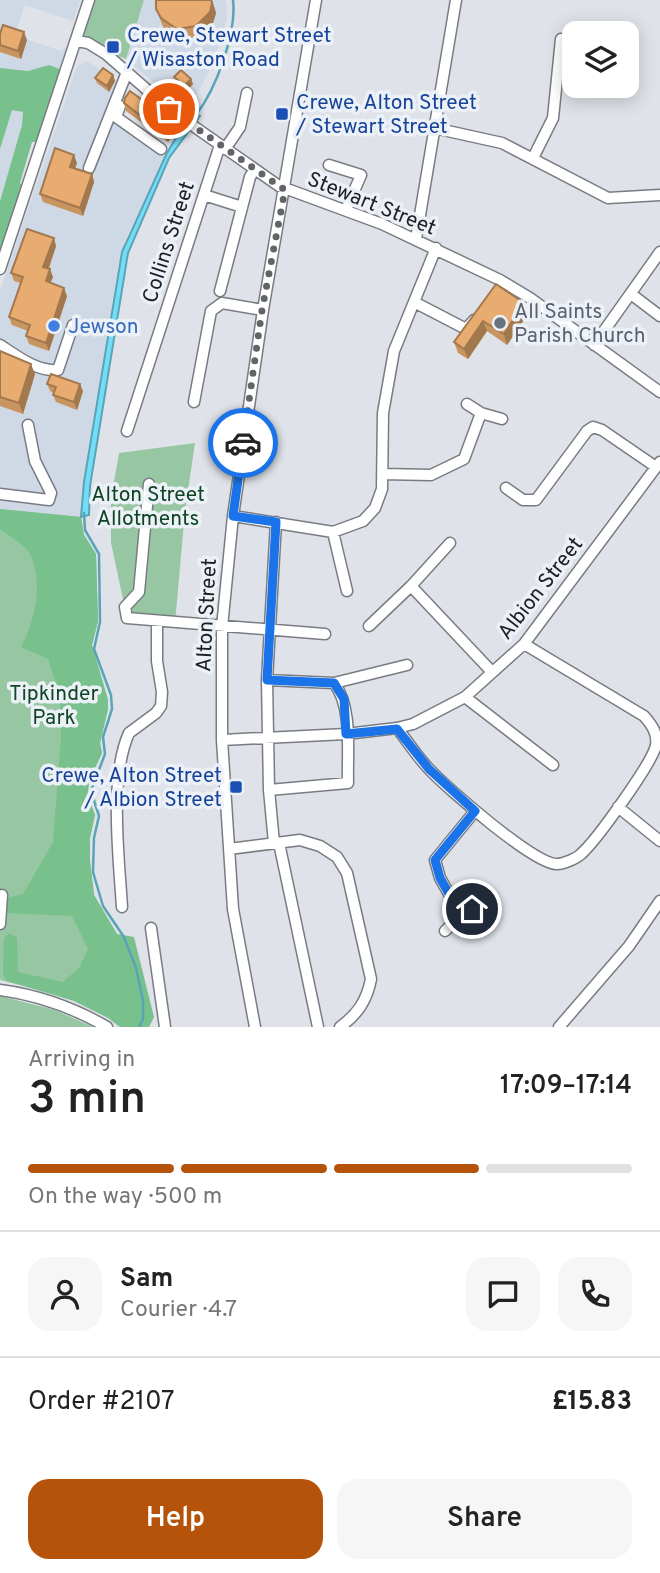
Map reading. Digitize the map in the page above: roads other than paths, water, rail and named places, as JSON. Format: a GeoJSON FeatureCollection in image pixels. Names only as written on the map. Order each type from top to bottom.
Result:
{"type":"FeatureCollection","features":[{"type":"Feature","properties":{"kind":"street"},"geometry":{"type":"LineString","coordinates":[[0,269],[89,0]]}},
{"type":"Feature","properties":{"kind":"street","name":"Alton Street"},"geometry":{"type":"LineString","coordinates":[[259,1026],[236,934],[222,740],[222,626],[233,516],[262,310],[316,0]]}},
{"type":"Feature","properties":{"kind":"street"},"geometry":{"type":"LineString","coordinates":[[416,239],[456,0]]}},
{"type":"Feature","properties":{"kind":"street"},"geometry":{"type":"LineString","coordinates":[[533,158],[553,118],[561,39]]}},
{"type":"Feature","properties":{"kind":"street","name":"Stewart Street"},"geometry":{"type":"LineString","coordinates":[[77,41],[98,48],[183,119],[285,190],[346,210],[416,239],[530,298],[660,392]]}},
{"type":"Feature","properties":{"kind":"street"},"geometry":{"type":"LineString","coordinates":[[129,74],[116,117],[161,149]]}},
{"type":"Feature","properties":{"kind":"street"},"geometry":{"type":"LineString","coordinates":[[89,168],[129,74]]}},
{"type":"Feature","properties":{"kind":"street","name":"Collins Street"},"geometry":{"type":"LineString","coordinates":[[127,431],[204,195],[222,147],[240,127],[247,93]]}},
{"type":"Feature","properties":{"kind":"street"},"geometry":{"type":"LineString","coordinates":[[434,128],[492,139],[608,198],[660,195]]}},
{"type":"Feature","properties":{"kind":"street"},"geometry":{"type":"LineString","coordinates":[[329,165],[361,175],[346,210]]}},
{"type":"Feature","properties":{"kind":"street"},"geometry":{"type":"LineString","coordinates":[[220,291],[254,170]]}},
{"type":"Feature","properties":{"kind":"street"},"geometry":{"type":"LineString","coordinates":[[204,195],[242,207]]}},
{"type":"Feature","properties":{"kind":"street"},"geometry":{"type":"LineString","coordinates":[[233,516],[333,532],[363,520],[370,514],[380,496],[383,413],[389,371],[394,351],[436,248]]}},
{"type":"Feature","properties":{"kind":"street"},"geometry":{"type":"LineString","coordinates":[[594,345],[660,252]]}},
{"type":"Feature","properties":{"kind":"street"},"geometry":{"type":"LineString","coordinates":[[631,294],[660,316]]}},
{"type":"Feature","properties":{"kind":"street"},"geometry":{"type":"LineString","coordinates":[[414,302],[466,329],[483,306]]}},
{"type":"Feature","properties":{"kind":"street"},"geometry":{"type":"LineString","coordinates":[[194,402],[211,312],[222,303],[262,310]]}},
{"type":"Feature","properties":{"kind":"street"},"geometry":{"type":"LineString","coordinates":[[0,345],[28,363],[48,370],[58,370],[74,325]]}},
{"type":"Feature","properties":{"kind":"street"},"geometry":{"type":"LineString","coordinates":[[467,404],[481,413],[502,419]]}},
{"type":"Feature","properties":{"kind":"street"},"geometry":{"type":"LineString","coordinates":[[382,474],[431,475],[464,459],[481,413]]}},
{"type":"Feature","properties":{"kind":"street"},"geometry":{"type":"LineString","coordinates":[[0,494],[49,500],[51,493],[35,461],[28,425]]}},
{"type":"Feature","properties":{"kind":"street"},"geometry":{"type":"LineString","coordinates":[[506,488],[523,500],[536,500],[587,430],[593,427],[597,427],[658,468]]}},
{"type":"Feature","properties":{"kind":"street","name":"Albion Street"},"geometry":{"type":"LineString","coordinates":[[222,740],[397,729],[413,724],[465,697],[524,644],[658,468]]}},
{"type":"Feature","properties":{"kind":"street"},"geometry":{"type":"LineString","coordinates":[[149,484],[139,592],[125,607],[127,618],[325,634]]}},
{"type":"Feature","properties":{"kind":"street"},"geometry":{"type":"LineString","coordinates":[[276,522],[268,630],[269,790],[277,843],[318,1027]]}},
{"type":"Feature","properties":{"kind":"street"},"geometry":{"type":"LineString","coordinates":[[333,532],[347,591]]}},
{"type":"Feature","properties":{"kind":"street"},"geometry":{"type":"LineString","coordinates":[[369,626],[411,586],[450,543]]}},
{"type":"Feature","properties":{"kind":"street"},"geometry":{"type":"LineString","coordinates":[[411,586],[492,672]]}},
{"type":"Feature","properties":{"kind":"street"},"geometry":{"type":"LineString","coordinates":[[121,907],[117,817],[119,778],[129,733],[156,713],[162,699],[157,661],[157,622]]}},
{"type":"Feature","properties":{"kind":"street"},"geometry":{"type":"LineString","coordinates":[[397,729],[429,769],[475,811],[538,859],[556,864],[579,856],[618,807],[653,754],[656,736],[652,725],[644,716],[524,644]]}},
{"type":"Feature","properties":{"kind":"street"},"geometry":{"type":"LineString","coordinates":[[267,680],[334,683],[407,665]]}},
{"type":"Feature","properties":{"kind":"street"},"geometry":{"type":"LineString","coordinates":[[269,790],[348,783],[344,699],[334,683]]}},
{"type":"Feature","properties":{"kind":"street"},"geometry":{"type":"LineString","coordinates":[[465,697],[553,765]]}},
{"type":"Feature","properties":{"kind":"street"},"geometry":{"type":"LineString","coordinates":[[618,807],[660,841]]}},
{"type":"Feature","properties":{"kind":"street"},"geometry":{"type":"LineString","coordinates":[[461,915],[440,878],[435,860],[475,811]]}},
{"type":"Feature","properties":{"kind":"street"},"geometry":{"type":"LineString","coordinates":[[229,849],[300,840],[320,846],[337,857],[347,873],[371,979],[368,995],[360,1010],[340,1027]]}},
{"type":"Feature","properties":{"kind":"street"},"geometry":{"type":"LineString","coordinates":[[0,924],[2,895]]}},
{"type":"Feature","properties":{"kind":"street"},"geometry":{"type":"LineString","coordinates":[[559,1027],[615,964],[660,901]]}},
{"type":"Feature","properties":{"kind":"street"},"geometry":{"type":"LineString","coordinates":[[445,930],[472,909]]}},
{"type":"Feature","properties":{"kind":"street"},"geometry":{"type":"LineString","coordinates":[[151,928],[165,1027]]}},
{"type":"Feature","properties":{"kind":"street"},"geometry":{"type":"LineString","coordinates":[[0,990],[53,1002],[107,1027]]}},
{"type":"Feature","properties":{"kind":"water"},"geometry":{"type":"Polygon","coordinates":[[[195,113],[200,116],[169,158],[128,253],[90,486],[89,515],[81,517],[84,482],[122,252],[166,155],[195,113]]]}},
{"type":"Feature","properties":{"kind":"waterway"},"geometry":{"type":"LineString","coordinates":[[196,115],[218,76],[232,28],[233,0]]}},
{"type":"Feature","properties":{"kind":"waterway"},"geometry":{"type":"LineString","coordinates":[[84,513],[85,530],[99,554],[100,622],[94,649],[111,695],[112,709],[103,737],[105,754],[91,791],[99,816],[94,838],[93,872],[103,906],[124,937],[136,968],[143,1000],[143,1019],[139,1027]]}},
{"type":"Feature","properties":{"kind":"place","name":"Crewe, Stewart Street / Wisaston Road"},"geometry":{"type":"Point","coordinates":[113,47]}},
{"type":"Feature","properties":{"kind":"place","name":"Crewe, Alton Street / Stewart Street"},"geometry":{"type":"Point","coordinates":[282,114]}},
{"type":"Feature","properties":{"kind":"place","name":"All Saints Parish Church"},"geometry":{"type":"Point","coordinates":[500,323]}},
{"type":"Feature","properties":{"kind":"place","name":"Jewson"},"geometry":{"type":"Point","coordinates":[54,326]}},
{"type":"Feature","properties":{"kind":"place","name":"Crewe, Alton Street / Albion Street"},"geometry":{"type":"Point","coordinates":[236,787]}},
{"type":"Feature","properties":{"kind":"park label","name":"Alton Street Allotments"},"geometry":{"type":"Point","coordinates":[148,506]}},
{"type":"Feature","properties":{"kind":"park label","name":"Tipkinder Park"},"geometry":{"type":"Point","coordinates":[54,705]}}]}
